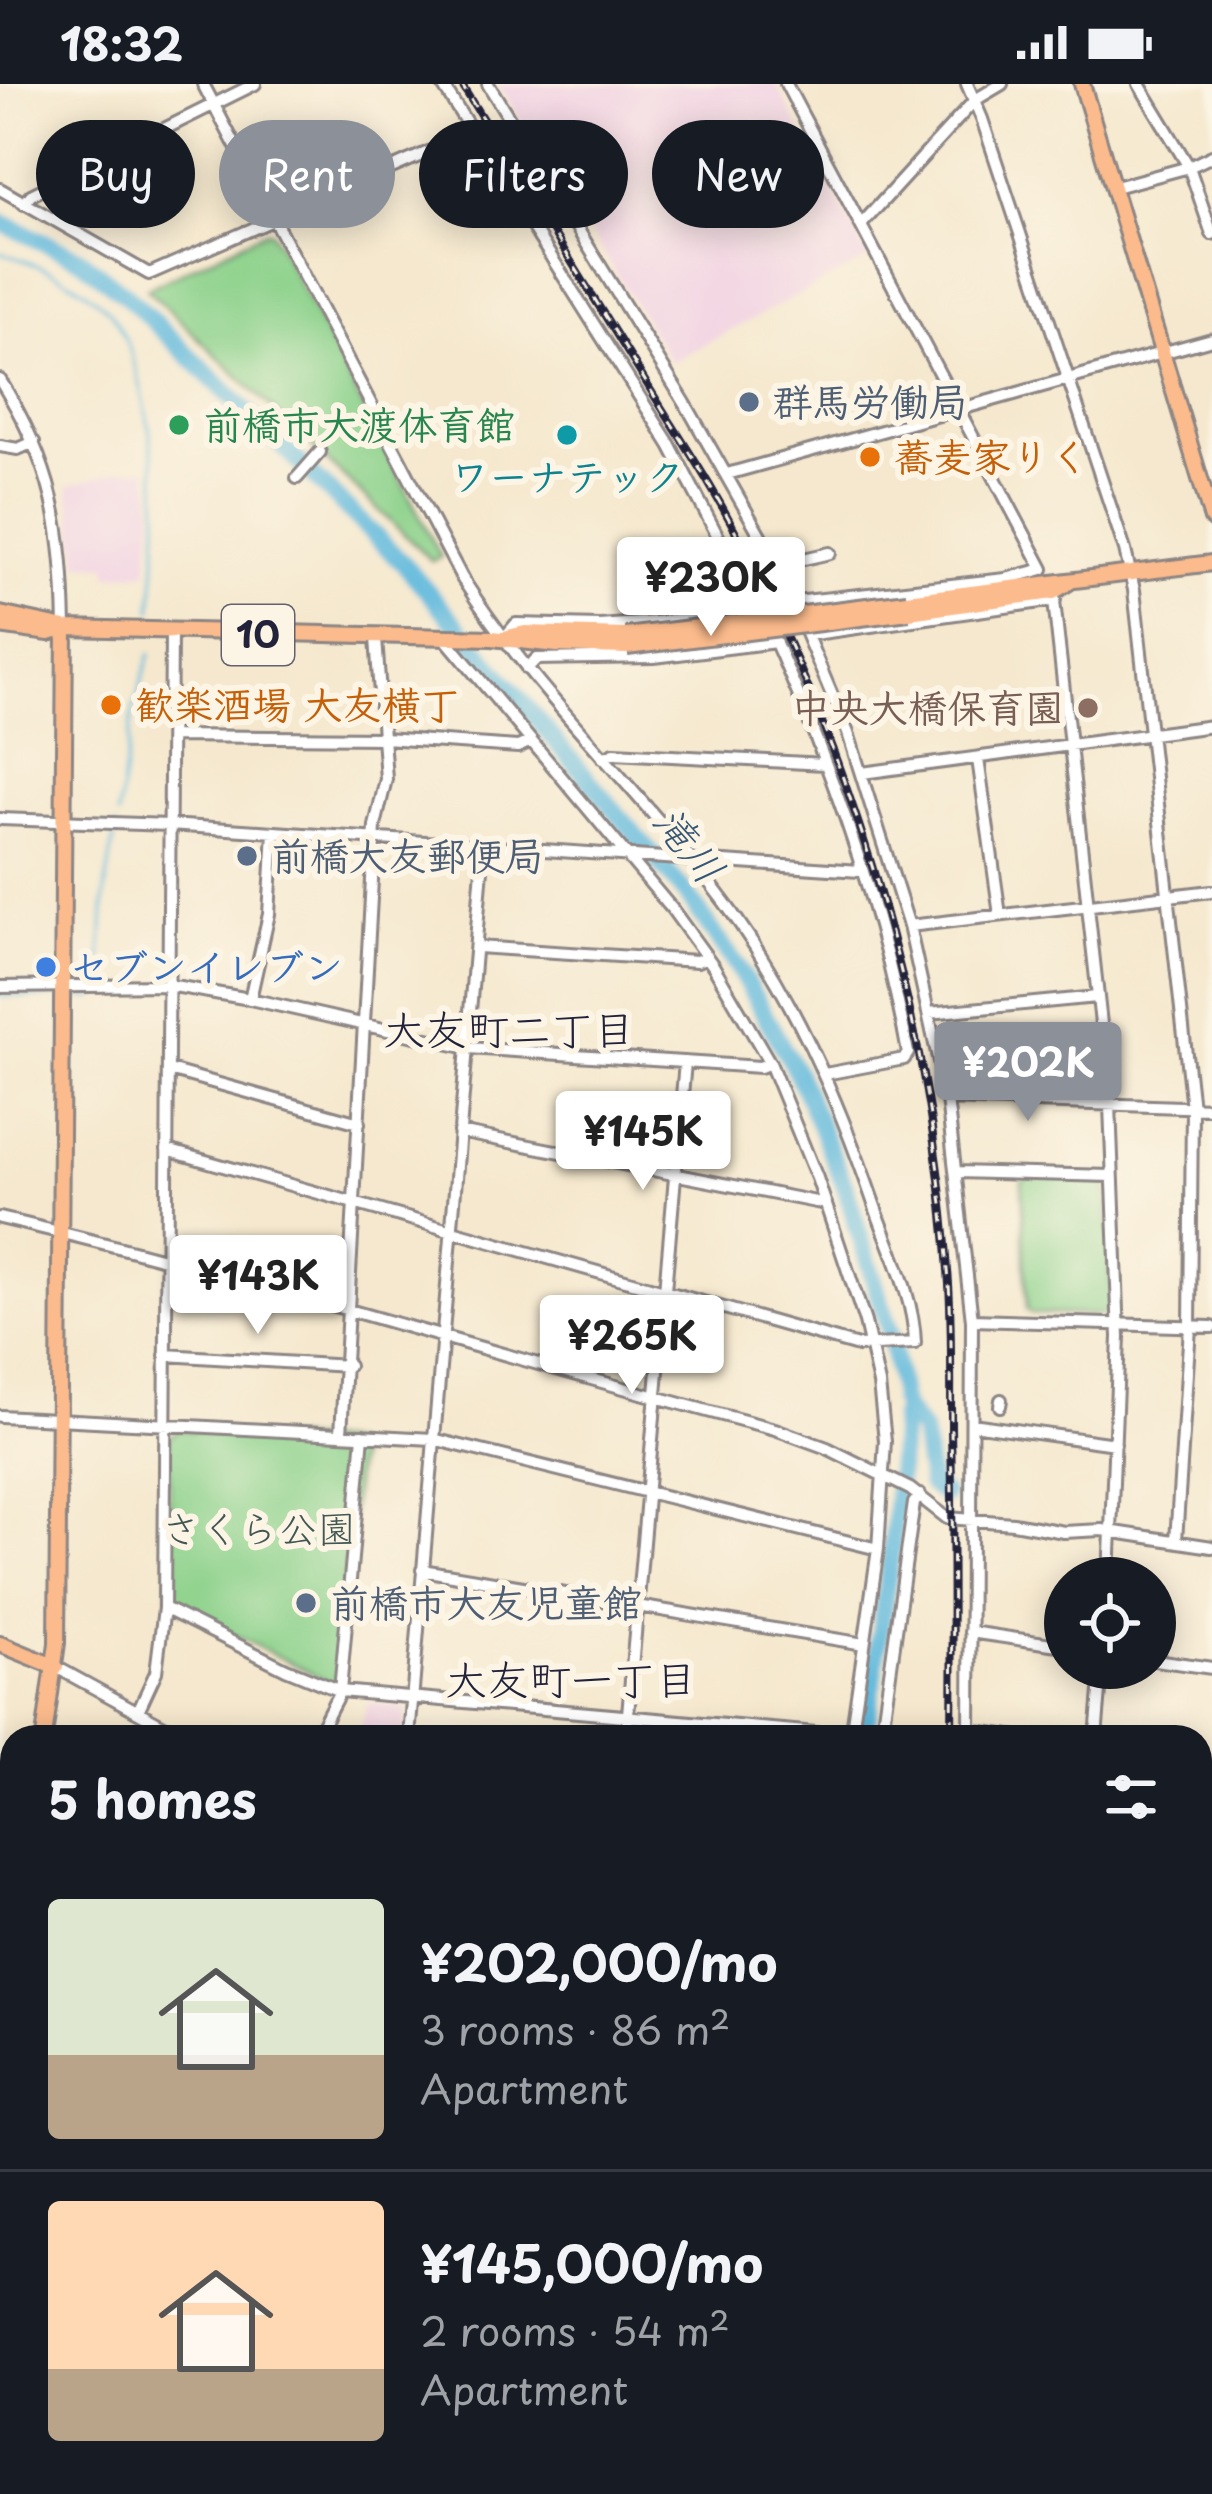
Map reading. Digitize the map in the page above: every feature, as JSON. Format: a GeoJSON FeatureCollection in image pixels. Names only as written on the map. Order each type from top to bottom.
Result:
{"type":"FeatureCollection","features":[{"type":"Feature","properties":{"kind":"main road"},"geometry":{"type":"LineString","coordinates":[[1082,84],[1212,519]]}},
{"type":"Feature","properties":{"kind":"main road","name":"10"},"geometry":{"type":"LineString","coordinates":[[65,628],[498,639],[580,647],[1212,563]]}},
{"type":"Feature","properties":{"kind":"main road","name":"10"},"geometry":{"type":"LineString","coordinates":[[908,607],[1054,596],[1071,580]]}},
{"type":"Feature","properties":{"kind":"main road"},"geometry":{"type":"LineString","coordinates":[[0,614],[65,628]]}},
{"type":"Feature","properties":{"kind":"main road"},"geometry":{"type":"LineString","coordinates":[[0,626],[49,633],[65,628]]}},
{"type":"Feature","properties":{"kind":"main road"},"geometry":{"type":"LineString","coordinates":[[46,1725],[56,1666],[65,628]]}},
{"type":"Feature","properties":{"kind":"main road"},"geometry":{"type":"LineString","coordinates":[[0,1644],[56,1666]]}},
{"type":"Feature","properties":{"kind":"street"},"geometry":{"type":"LineString","coordinates":[[203,84],[222,120]]}},
{"type":"Feature","properties":{"kind":"street"},"geometry":{"type":"LineString","coordinates":[[24,204],[255,84]]}},
{"type":"Feature","properties":{"kind":"street"},"geometry":{"type":"LineString","coordinates":[[442,84],[464,120]]}},
{"type":"Feature","properties":{"kind":"street"},"geometry":{"type":"LineString","coordinates":[[488,84],[728,474],[777,565],[862,773],[909,926],[947,1099],[972,1320],[970,1725]]}},
{"type":"Feature","properties":{"kind":"street"},"geometry":{"type":"LineString","coordinates":[[786,84],[1043,569],[1006,579],[795,602]]}},
{"type":"Feature","properties":{"kind":"street"},"geometry":{"type":"LineString","coordinates":[[967,84],[1132,574],[1192,1108],[1190,1327],[1176,1541]]}},
{"type":"Feature","properties":{"kind":"street"},"geometry":{"type":"LineString","coordinates":[[861,225],[975,100],[1002,84]]}},
{"type":"Feature","properties":{"kind":"street"},"geometry":{"type":"LineString","coordinates":[[1139,84],[1189,167],[1212,234]]}},
{"type":"Feature","properties":{"kind":"street"},"geometry":{"type":"LineString","coordinates":[[1115,187],[1212,156]]}},
{"type":"Feature","properties":{"kind":"street"},"geometry":{"type":"LineString","coordinates":[[0,190],[145,274],[257,228]]}},
{"type":"Feature","properties":{"kind":"street"},"geometry":{"type":"LineString","coordinates":[[167,1150],[874,1347],[912,1346],[916,1337],[825,1074],[757,949],[603,758],[498,639],[279,228]]}},
{"type":"Feature","properties":{"kind":"street"},"geometry":{"type":"LineString","coordinates":[[532,228],[670,445],[755,607],[763,614],[844,809],[908,1053],[904,1060],[825,1074]]}},
{"type":"Feature","properties":{"kind":"street"},"geometry":{"type":"LineString","coordinates":[[728,474],[1212,339]]}},
{"type":"Feature","properties":{"kind":"street"},"geometry":{"type":"LineString","coordinates":[[0,380],[34,442],[53,493],[62,534],[65,628]]}},
{"type":"Feature","properties":{"kind":"street"},"geometry":{"type":"LineString","coordinates":[[0,446],[18,449],[34,442]]}},
{"type":"Feature","properties":{"kind":"street"},"geometry":{"type":"LineString","coordinates":[[297,478],[320,452]]}},
{"type":"Feature","properties":{"kind":"street"},"geometry":{"type":"LineString","coordinates":[[777,565],[830,554]]}},
{"type":"Feature","properties":{"kind":"street"},"geometry":{"type":"LineString","coordinates":[[807,635],[1054,596],[1110,1105],[1118,1325],[1111,1557]]}},
{"type":"Feature","properties":{"kind":"street"},"geometry":{"type":"LineString","coordinates":[[498,639],[516,623],[600,626],[755,607]]}},
{"type":"Feature","properties":{"kind":"street"},"geometry":{"type":"LineString","coordinates":[[138,1711],[156,1672],[164,1608],[171,632]]}},
{"type":"Feature","properties":{"kind":"street"},"geometry":{"type":"LineString","coordinates":[[341,1434],[375,838],[386,779],[376,638]]}},
{"type":"Feature","properties":{"kind":"street"},"geometry":{"type":"LineString","coordinates":[[448,638],[707,957],[770,1063],[799,1128],[874,1347],[885,1431],[887,1477],[853,1725]]}},
{"type":"Feature","properties":{"kind":"street"},"geometry":{"type":"LineString","coordinates":[[527,669],[536,659],[654,657],[776,642]]}},
{"type":"Feature","properties":{"kind":"street"},"geometry":{"type":"LineString","coordinates":[[862,773],[1212,726]]}},
{"type":"Feature","properties":{"kind":"street"},"geometry":{"type":"LineString","coordinates":[[171,736],[384,738],[518,747],[529,742]]}},
{"type":"Feature","properties":{"kind":"street"},"geometry":{"type":"LineString","coordinates":[[603,758],[614,753],[825,764]]}},
{"type":"Feature","properties":{"kind":"street"},"geometry":{"type":"LineString","coordinates":[[978,759],[1000,915]]}},
{"type":"Feature","properties":{"kind":"street"},"geometry":{"type":"LineString","coordinates":[[0,819],[169,825],[860,871]]}},
{"type":"Feature","properties":{"kind":"street"},"geometry":{"type":"LineString","coordinates":[[250,999],[269,914],[274,832]]}},
{"type":"Feature","properties":{"kind":"street"},"geometry":{"type":"LineString","coordinates":[[410,1725],[484,845]]}},
{"type":"Feature","properties":{"kind":"street"},"geometry":{"type":"LineString","coordinates":[[909,926],[1212,891]]}},
{"type":"Feature","properties":{"kind":"street"},"geometry":{"type":"LineString","coordinates":[[477,947],[697,961],[707,957]]}},
{"type":"Feature","properties":{"kind":"street"},"geometry":{"type":"LineString","coordinates":[[0,987],[168,985],[468,1048],[760,1067],[770,1063]]}},
{"type":"Feature","properties":{"kind":"street"},"geometry":{"type":"LineString","coordinates":[[929,1013],[1097,998]]}},
{"type":"Feature","properties":{"kind":"street"},"geometry":{"type":"LineString","coordinates":[[627,1725],[686,1062]]}},
{"type":"Feature","properties":{"kind":"street"},"geometry":{"type":"LineString","coordinates":[[169,1070],[359,1123]]}},
{"type":"Feature","properties":{"kind":"street"},"geometry":{"type":"LineString","coordinates":[[947,1099],[1212,1108]]}},
{"type":"Feature","properties":{"kind":"street"},"geometry":{"type":"LineString","coordinates":[[459,1132],[826,1204]]}},
{"type":"Feature","properties":{"kind":"street"},"geometry":{"type":"LineString","coordinates":[[957,1172],[1112,1176]]}},
{"type":"Feature","properties":{"kind":"street"},"geometry":{"type":"LineString","coordinates":[[0,1218],[166,1258],[775,1429],[887,1477],[915,1492],[940,1515],[1212,1546]]}},
{"type":"Feature","properties":{"kind":"street"},"geometry":{"type":"LineString","coordinates":[[972,1320],[1212,1328]]}},
{"type":"Feature","properties":{"kind":"street"},"geometry":{"type":"LineString","coordinates":[[165,1355],[348,1366]]}},
{"type":"Feature","properties":{"kind":"street"},"geometry":{"type":"LineString","coordinates":[[0,1416],[434,1439],[878,1549]]}},
{"type":"Feature","properties":{"kind":"street"},"geometry":{"type":"LineString","coordinates":[[972,1424],[1115,1444]]}},
{"type":"Feature","properties":{"kind":"street"},"geometry":{"type":"LineString","coordinates":[[322,1725],[340,1690],[363,1435]]}},
{"type":"Feature","properties":{"kind":"street"},"geometry":{"type":"LineString","coordinates":[[883,1725],[915,1492]]}},
{"type":"Feature","properties":{"kind":"street"},"geometry":{"type":"LineString","coordinates":[[422,1570],[864,1644]]}},
{"type":"Feature","properties":{"kind":"street"},"geometry":{"type":"LineString","coordinates":[[164,1608],[286,1669],[340,1690],[728,1725]]}},
{"type":"Feature","properties":{"kind":"street"},"geometry":{"type":"LineString","coordinates":[[970,1632],[1044,1643]]}},
{"type":"Feature","properties":{"kind":"street"},"geometry":{"type":"LineString","coordinates":[[1176,1663],[1212,1668]]}},
{"type":"Feature","properties":{"kind":"street"},"geometry":{"type":"LineString","coordinates":[[56,1666],[163,1725]]}},
{"type":"Feature","properties":{"kind":"street"},"geometry":{"type":"LineString","coordinates":[[1097,1725],[1100,1689]]}},
{"type":"Feature","properties":{"kind":"shaded area"},"geometry":{"type":"Polygon","coordinates":[[[498,84],[776,84],[795,120],[652,120],[652,228],[824,228],[824,174],[869,258],[671,362],[588,228],[628,228],[628,120],[520,120],[498,84]]]}},
{"type":"Feature","properties":{"kind":"shaded area"},"geometry":{"type":"Polygon","coordinates":[[[147,469],[154,511],[147,572],[108,575],[108,565],[79,564],[68,486],[123,470],[147,469]]]}},
{"type":"Feature","properties":{"kind":"shaded area"},"geometry":{"type":"Polygon","coordinates":[[[368,1703],[402,1706],[406,1711],[405,1725],[361,1725],[368,1703]]]}},
{"type":"Feature","properties":{"kind":"green space"},"geometry":{"type":"Polygon","coordinates":[[[272,232],[441,557],[432,561],[147,289],[272,232]]]}},
{"type":"Feature","properties":{"kind":"green space"},"geometry":{"type":"Polygon","coordinates":[[[1026,1177],[1102,1179],[1107,1184],[1111,1310],[1106,1315],[1032,1314],[1027,1310],[1022,1181],[1026,1177]]]}},
{"type":"Feature","properties":{"kind":"green space","name":"さくら公園"},"geometry":{"type":"Polygon","coordinates":[[[179,1430],[354,1443],[336,1680],[332,1683],[169,1599],[169,1437],[179,1430]]]}},
{"type":"Feature","properties":{"kind":"waterway","name":"滝川"},"geometry":{"type":"LineString","coordinates":[[0,222],[80,259],[127,296],[406,566],[687,895],[737,966],[798,1075],[844,1184],[890,1333],[903,1408],[892,1547],[867,1725]]}},
{"type":"Feature","properties":{"kind":"waterway"},"geometry":{"type":"LineString","coordinates":[[0,252],[81,288],[118,323],[128,346],[144,402],[157,488],[152,611]]}},
{"type":"Feature","properties":{"kind":"waterway"},"geometry":{"type":"LineString","coordinates":[[118,816],[133,711],[150,654]]}},
{"type":"Feature","properties":{"kind":"waterway"},"geometry":{"type":"LineString","coordinates":[[100,983],[105,891],[116,826]]}},
{"type":"Feature","properties":{"kind":"waterway"},"geometry":{"type":"LineString","coordinates":[[70,997],[92,998],[99,993]]}},
{"type":"Feature","properties":{"kind":"waterway"},"geometry":{"type":"LineString","coordinates":[[0,996],[54,997]]}},
{"type":"Feature","properties":{"kind":"waterway"},"geometry":{"type":"LineString","coordinates":[[903,1408],[922,1431],[930,1484],[944,1495]]}},
{"type":"Feature","properties":{"kind":"railway"},"geometry":{"type":"LineString","coordinates":[[461,84],[733,527],[823,723],[884,906],[926,1093],[949,1284],[952,1725]]}},
{"type":"Feature","properties":{"kind":"place","name":"群馬労働局"},"geometry":{"type":"Point","coordinates":[749,402]}},
{"type":"Feature","properties":{"kind":"place","name":"前橋市大渡体育館"},"geometry":{"type":"Point","coordinates":[179,425]}},
{"type":"Feature","properties":{"kind":"place","name":"ワーナテック"},"geometry":{"type":"Point","coordinates":[567,435]}},
{"type":"Feature","properties":{"kind":"place","name":"蕎麦家りく"},"geometry":{"type":"Point","coordinates":[870,457]}},
{"type":"Feature","properties":{"kind":"place","name":"歓楽酒場 大友横丁"},"geometry":{"type":"Point","coordinates":[111,705]}},
{"type":"Feature","properties":{"kind":"place","name":"中央大橋保育園"},"geometry":{"type":"Point","coordinates":[1088,708]}},
{"type":"Feature","properties":{"kind":"place","name":"前橋大友郵便局"},"geometry":{"type":"Point","coordinates":[247,856]}},
{"type":"Feature","properties":{"kind":"place","name":"セブンイレブン"},"geometry":{"type":"Point","coordinates":[46,967]}},
{"type":"Feature","properties":{"kind":"place","name":"前橋市大友児童館"},"geometry":{"type":"Point","coordinates":[306,1603]}},
{"type":"Feature","properties":{"kind":"district","name":"大友町二丁目"},"geometry":{"type":"Point","coordinates":[509,1030]}},
{"type":"Feature","properties":{"kind":"district","name":"大友町一丁目"},"geometry":{"type":"Point","coordinates":[571,1680]}}]}
